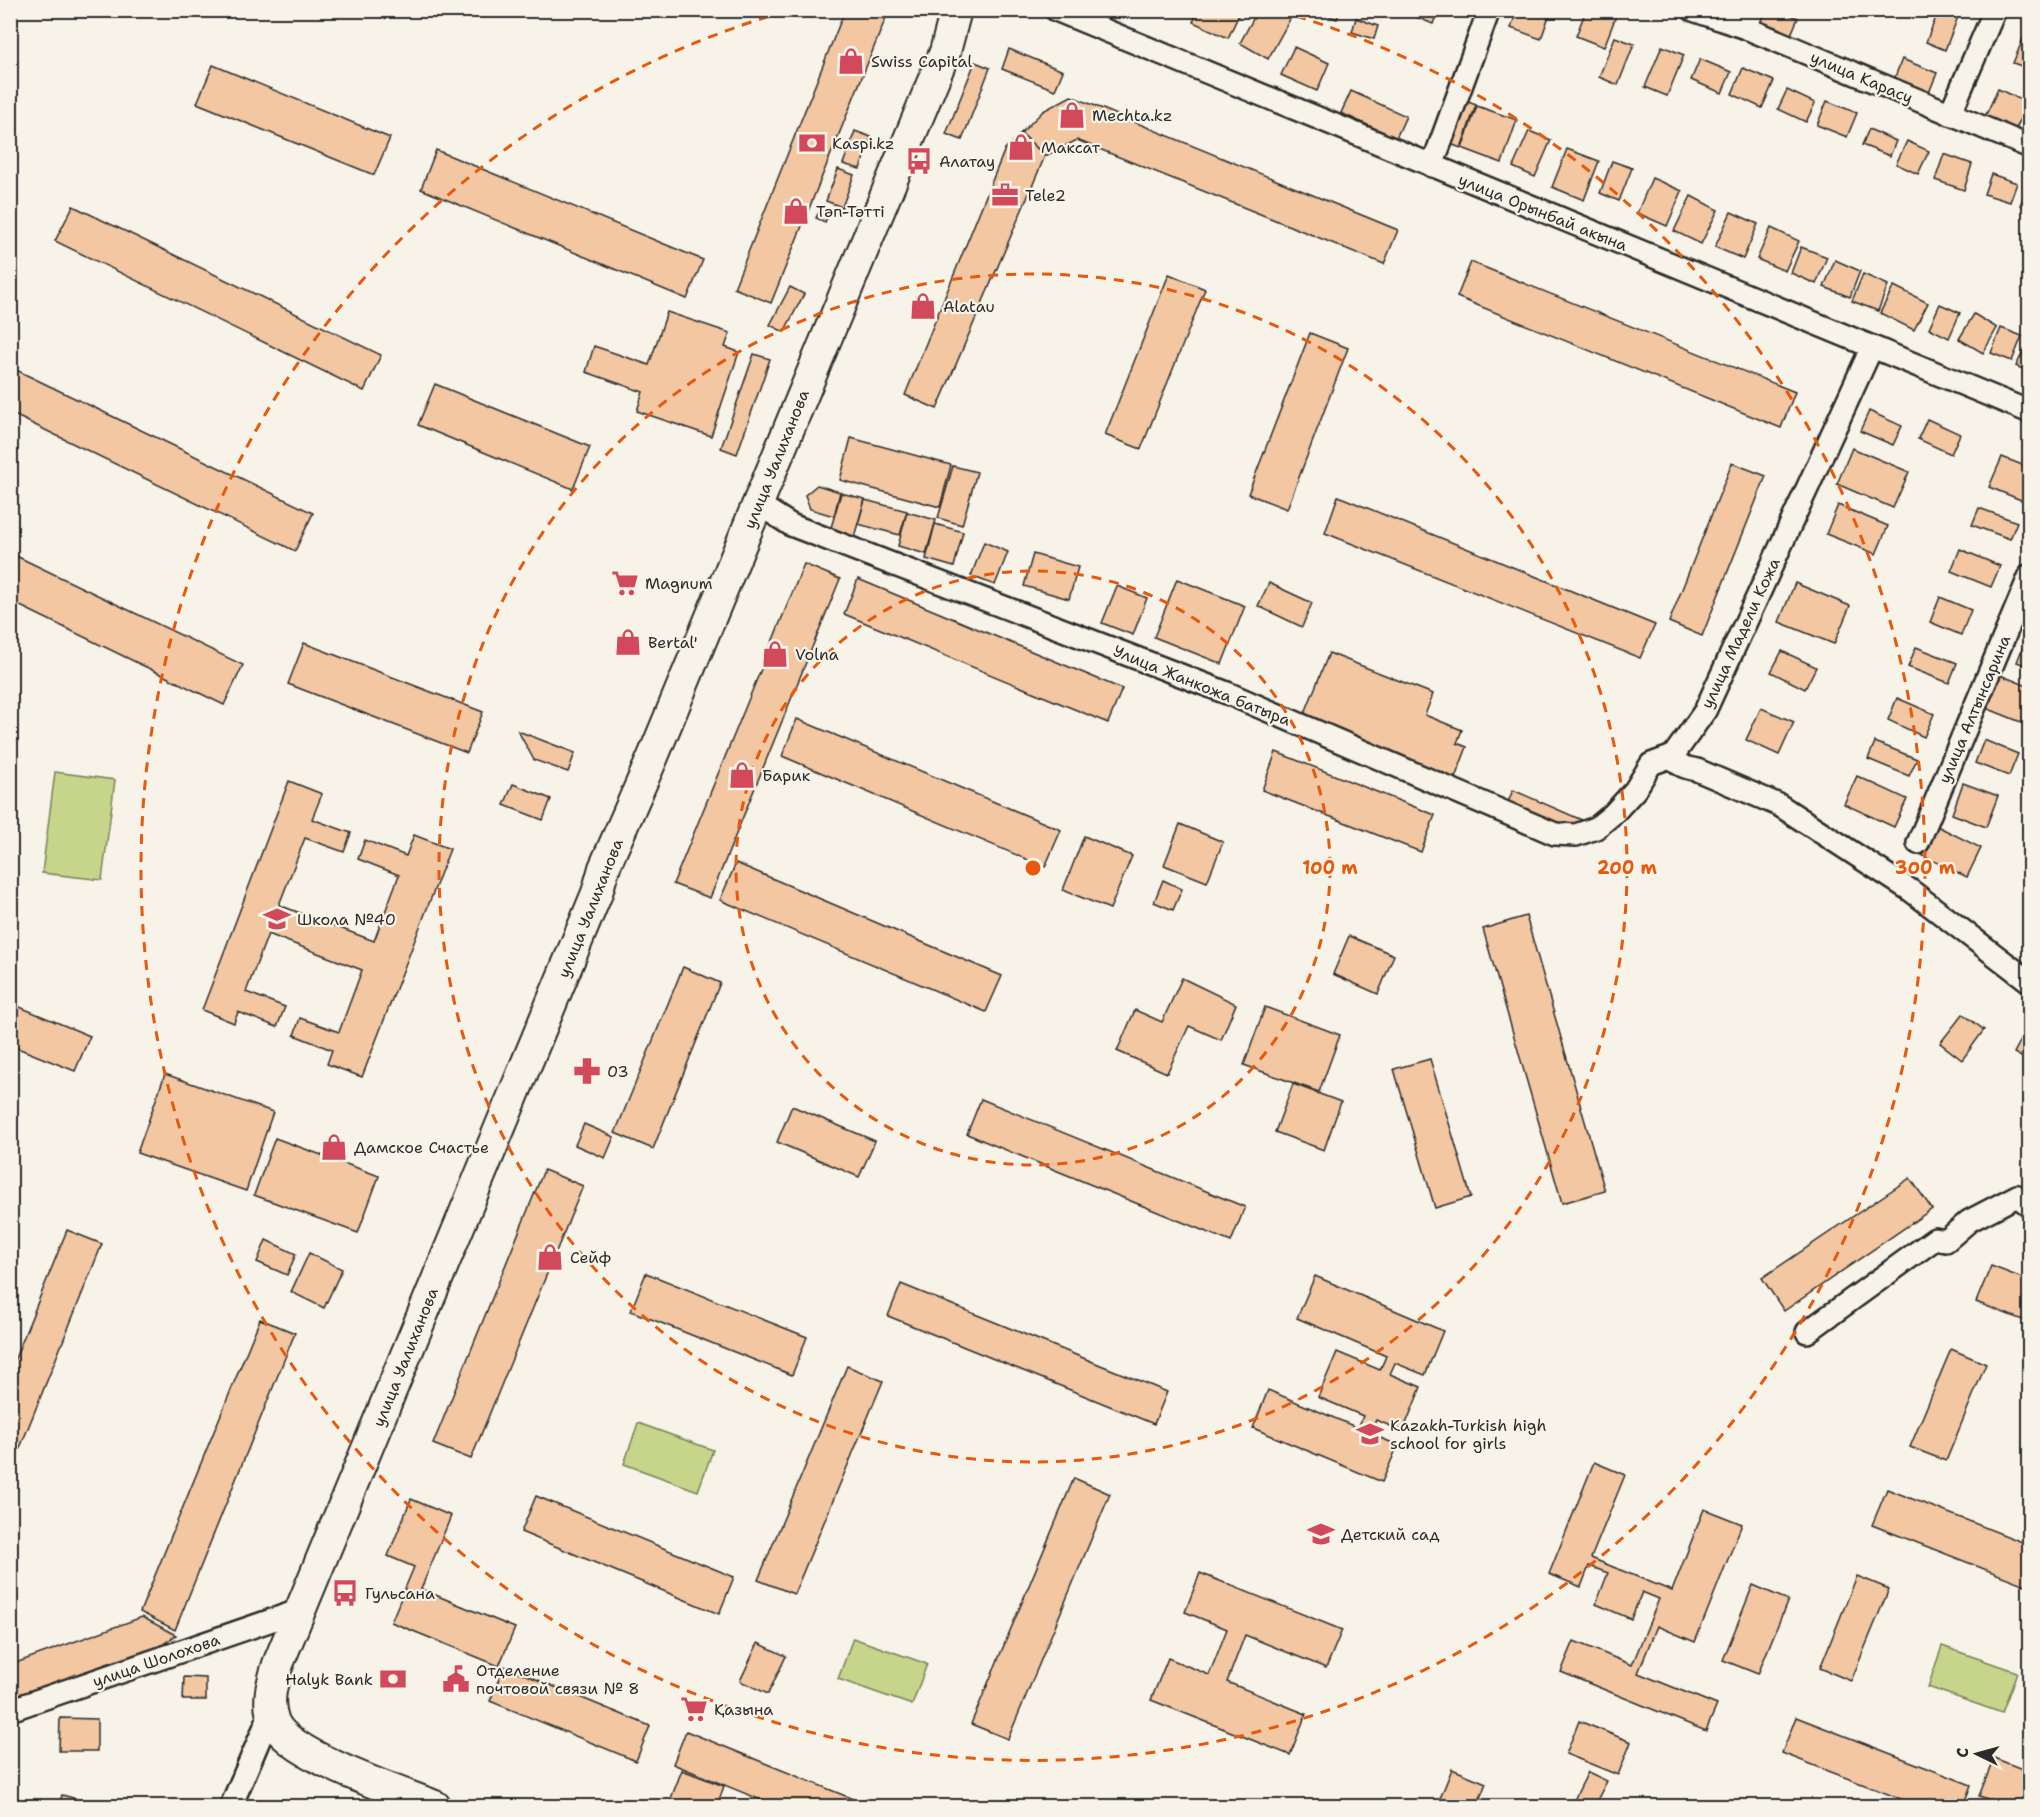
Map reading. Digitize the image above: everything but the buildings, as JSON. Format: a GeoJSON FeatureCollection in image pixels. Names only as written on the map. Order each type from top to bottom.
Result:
{"type":"FeatureCollection","features":[{"type":"Feature","properties":{"kind":"main road","name":"улица Уалиханова"},"geometry":{"type":"LineString","coordinates":[[271,1712],[270,1690],[301,1610],[597,893],[604,868],[945,52],[956,10]]}},
{"type":"Feature","properties":{"kind":"main road"},"geometry":{"type":"LineString","coordinates":[[271,1712],[275,1724],[302,1750],[366,1779],[435,1806]]}},
{"type":"Feature","properties":{"kind":"street","name":"улица Орынбай акына"},"geometry":{"type":"LineString","coordinates":[[1056,10],[2030,412]]}},
{"type":"Feature","properties":{"kind":"street"},"geometry":{"type":"LineString","coordinates":[[1432,166],[1489,10]]}},
{"type":"Feature","properties":{"kind":"street","name":"улица Карасу"},"geometry":{"type":"LineString","coordinates":[[1693,10],[1749,19],[1950,114],[2030,147]]}},
{"type":"Feature","properties":{"kind":"street"},"geometry":{"type":"LineString","coordinates":[[1950,114],[1995,10]]}},
{"type":"Feature","properties":{"kind":"street","name":"улица Мадели Кожа"},"geometry":{"type":"LineString","coordinates":[[1673,756],[1705,711],[1872,347]]}},
{"type":"Feature","properties":{"kind":"street","name":"Улица Жанкожа батыра"},"geometry":{"type":"LineString","coordinates":[[758,504],[791,525],[1227,693],[1555,834],[1576,836],[1596,828],[1613,814],[1635,790],[1651,764],[1673,756]]}},
{"type":"Feature","properties":{"kind":"street","name":"улица Алтынсарина"},"geometry":{"type":"LineString","coordinates":[[1918,843],[2030,575]]}},
{"type":"Feature","properties":{"kind":"street"},"geometry":{"type":"LineString","coordinates":[[1673,756],[1675,762],[1683,767],[1696,770],[1779,805],[1910,890],[2030,982]]}},
{"type":"Feature","properties":{"kind":"street"},"geometry":{"type":"LineString","coordinates":[[1807,1332],[1935,1239],[1946,1241],[1969,1221],[2017,1196],[2030,1206]]}},
{"type":"Feature","properties":{"kind":"street","name":"улица Шолохова"},"geometry":{"type":"LineString","coordinates":[[10,1710],[301,1610]]}},
{"type":"Feature","properties":{"kind":"street","name":"улица Уалиханова"},"geometry":{"type":"LineString","coordinates":[[231,1806],[271,1712]]}},
{"type":"Feature","properties":{"kind":"green space"},"geometry":{"type":"Polygon","coordinates":[[[55,772],[115,780],[102,880],[42,873],[55,772]]]}},
{"type":"Feature","properties":{"kind":"green space"},"geometry":{"type":"Polygon","coordinates":[[[638,1423],[713,1450],[698,1491],[624,1464],[638,1423]]]}},
{"type":"Feature","properties":{"kind":"green space"},"geometry":{"type":"Polygon","coordinates":[[[853,1638],[927,1664],[912,1705],[838,1679],[853,1638]]]}},
{"type":"Feature","properties":{"kind":"green space"},"geometry":{"type":"Polygon","coordinates":[[[1942,1646],[2017,1672],[2002,1713],[1928,1687],[1942,1646]]]}},
{"type":"Feature","properties":{"kind":"place","name":"Swiss Capital"},"geometry":{"type":"Point","coordinates":[851,61]}},
{"type":"Feature","properties":{"kind":"place","name":"Mechta.kz"},"geometry":{"type":"Point","coordinates":[1072,115]}},
{"type":"Feature","properties":{"kind":"place","name":"Kaspi.kz"},"geometry":{"type":"Point","coordinates":[812,143]}},
{"type":"Feature","properties":{"kind":"place","name":"Максат"},"geometry":{"type":"Point","coordinates":[1021,147]}},
{"type":"Feature","properties":{"kind":"place","name":"Алатау"},"geometry":{"type":"Point","coordinates":[919,161]}},
{"type":"Feature","properties":{"kind":"place","name":"Tele2"},"geometry":{"type":"Point","coordinates":[1005,195]}},
{"type":"Feature","properties":{"kind":"place","name":"Тәп-Тәтті"},"geometry":{"type":"Point","coordinates":[796,211]}},
{"type":"Feature","properties":{"kind":"place","name":"Alatau"},"geometry":{"type":"Point","coordinates":[923,306]}},
{"type":"Feature","properties":{"kind":"place","name":"Magnum"},"geometry":{"type":"Point","coordinates":[625,583]}},
{"type":"Feature","properties":{"kind":"place","name":"Bertal'"},"geometry":{"type":"Point","coordinates":[628,642]}},
{"type":"Feature","properties":{"kind":"place","name":"Volna"},"geometry":{"type":"Point","coordinates":[775,654]}},
{"type":"Feature","properties":{"kind":"place","name":"Барик"},"geometry":{"type":"Point","coordinates":[742,775]}},
{"type":"Feature","properties":{"kind":"place","name":"Школа №40"},"geometry":{"type":"Point","coordinates":[277,919]}},
{"type":"Feature","properties":{"kind":"place","name":"03"},"geometry":{"type":"Point","coordinates":[587,1071]}},
{"type":"Feature","properties":{"kind":"place","name":"Дамское Счастье"},"geometry":{"type":"Point","coordinates":[334,1147]}},
{"type":"Feature","properties":{"kind":"place","name":"Сейф"},"geometry":{"type":"Point","coordinates":[550,1257]}},
{"type":"Feature","properties":{"kind":"place","name":"Kazakh-Turkish high school for girls"},"geometry":{"type":"Point","coordinates":[1370,1434]}},
{"type":"Feature","properties":{"kind":"place","name":"Детский сад"},"geometry":{"type":"Point","coordinates":[1321,1534]}},
{"type":"Feature","properties":{"kind":"place","name":"Гульсана"},"geometry":{"type":"Point","coordinates":[345,1593]}},
{"type":"Feature","properties":{"kind":"place","name":"Halyk Bank"},"geometry":{"type":"Point","coordinates":[393,1679]}},
{"type":"Feature","properties":{"kind":"place","name":"Отделение почтовой связи № 8"},"geometry":{"type":"Point","coordinates":[456,1679]}},
{"type":"Feature","properties":{"kind":"place","name":"Қазына"},"geometry":{"type":"Point","coordinates":[694,1709]}}]}
